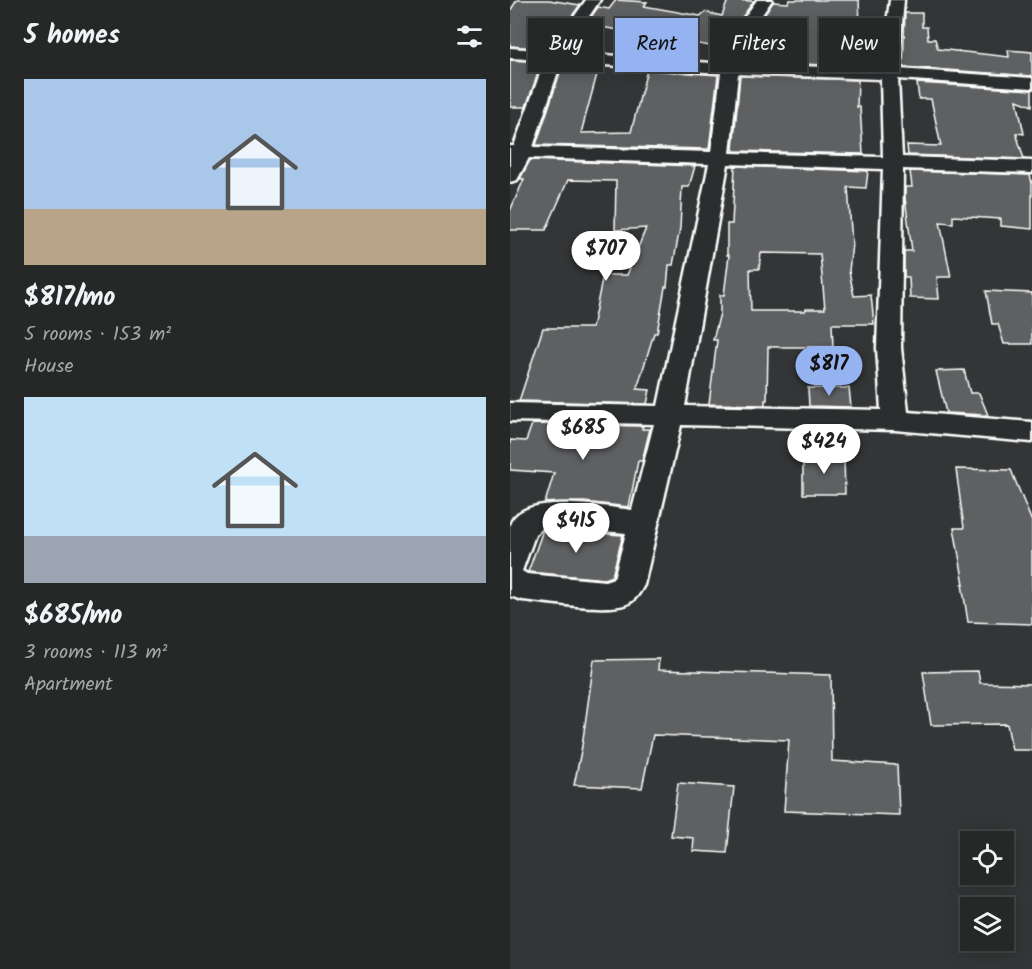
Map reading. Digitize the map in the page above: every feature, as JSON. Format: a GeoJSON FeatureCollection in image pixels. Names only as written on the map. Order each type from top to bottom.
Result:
{"type":"FeatureCollection","features":[{"type":"Feature","properties":{"kind":"street"},"geometry":{"type":"LineString","coordinates":[[581,18],[593,0]]}},
{"type":"Feature","properties":{"kind":"street"},"geometry":{"type":"LineString","coordinates":[[752,18],[765,0]]}},
{"type":"Feature","properties":{"kind":"street"},"geometry":{"type":"LineString","coordinates":[[895,420],[889,348],[893,163],[890,73],[897,0]]}},
{"type":"Feature","properties":{"kind":"street"},"geometry":{"type":"LineString","coordinates":[[510,53],[528,55]]}},
{"type":"Feature","properties":{"kind":"street"},"geometry":{"type":"LineString","coordinates":[[603,60],[710,68]]}},
{"type":"Feature","properties":{"kind":"street"},"geometry":{"type":"LineString","coordinates":[[807,71],[890,73],[1032,83]]}},
{"type":"Feature","properties":{"kind":"street"},"geometry":{"type":"LineString","coordinates":[[510,176],[516,152],[548,72]]}},
{"type":"Feature","properties":{"kind":"street"},"geometry":{"type":"LineString","coordinates":[[510,580],[522,587],[605,594],[619,592],[628,585],[670,414],[720,158],[730,72]]}},
{"type":"Feature","properties":{"kind":"street"},"geometry":{"type":"LineString","coordinates":[[516,152],[1032,167]]}},
{"type":"Feature","properties":{"kind":"street"},"geometry":{"type":"LineString","coordinates":[[510,412],[895,420],[1032,432]]}},
{"type":"Feature","properties":{"kind":"street"},"geometry":{"type":"LineString","coordinates":[[510,565],[524,528],[532,519],[548,516],[644,523]]}},
{"type":"Feature","properties":{"kind":"building"},"geometry":{"type":"Polygon","coordinates":[[[517,0],[549,0],[580,5],[571,18],[528,18],[528,47],[510,46],[510,11],[517,0]]]}},
{"type":"Feature","properties":{"kind":"building"},"geometry":{"type":"Polygon","coordinates":[[[616,0],[647,2],[644,6],[700,16],[705,12],[722,16],[728,0],[754,1],[742,18],[710,18],[710,46],[698,44],[698,18],[615,18],[615,29],[603,28],[603,18],[590,18],[598,7],[609,9],[616,0]]]}},
{"type":"Feature","properties":{"kind":"building"},"geometry":{"type":"Polygon","coordinates":[[[789,0],[859,0],[860,18],[819,18],[819,65],[807,64],[807,18],[762,18],[773,2],[788,3],[789,0]]]}},
{"type":"Feature","properties":{"kind":"building"},"geometry":{"type":"Polygon","coordinates":[[[905,13],[922,13],[922,27],[927,27],[928,39],[935,39],[938,49],[1009,57],[1008,50],[1032,52],[1032,76],[903,67],[905,13]]]}},
{"type":"Feature","properties":{"kind":"building"},"geometry":{"type":"Polygon","coordinates":[[[510,60],[528,61],[528,72],[538,72],[526,107],[510,107],[510,60]]]}},
{"type":"Feature","properties":{"kind":"building"},"geometry":{"type":"Polygon","coordinates":[[[560,72],[598,72],[581,133],[631,132],[646,72],[718,75],[709,149],[536,145],[560,72]]]}},
{"type":"Feature","properties":{"kind":"building"},"geometry":{"type":"Polygon","coordinates":[[[740,76],[858,80],[857,107],[860,107],[863,154],[735,151],[733,149],[740,76]]]}},
{"type":"Feature","properties":{"kind":"building"},"geometry":{"type":"Polygon","coordinates":[[[917,83],[1032,90],[1032,106],[1017,100],[1024,134],[1016,133],[1024,159],[908,155],[907,145],[941,146],[931,99],[919,99],[917,83]]]}},
{"type":"Feature","properties":{"kind":"building"},"geometry":{"type":"Polygon","coordinates":[[[530,160],[695,166],[689,187],[682,187],[680,228],[673,265],[669,265],[667,287],[665,287],[657,333],[654,333],[637,389],[650,390],[647,404],[519,401],[543,328],[592,328],[603,275],[627,275],[646,228],[615,230],[616,181],[568,180],[546,230],[510,230],[510,211],[524,179],[520,179],[530,160]]]}},
{"type":"Feature","properties":{"kind":"building"},"geometry":{"type":"Polygon","coordinates":[[[735,166],[868,171],[866,188],[848,187],[852,244],[849,271],[854,296],[871,295],[874,324],[832,324],[833,347],[768,347],[765,405],[709,404],[717,340],[713,340],[720,313],[720,295],[724,295],[729,255],[727,255],[727,224],[732,224],[735,166]],[[761,253],[759,269],[750,269],[751,311],[825,309],[820,254],[761,253]]]}},
{"type":"Feature","properties":{"kind":"building"},"geometry":{"type":"Polygon","coordinates":[[[910,171],[1030,175],[1032,229],[1001,226],[1001,219],[953,216],[953,223],[940,222],[951,277],[937,277],[939,299],[910,298],[909,277],[904,277],[904,251],[912,251],[905,198],[905,187],[912,187],[910,171]]]}},
{"type":"Feature","properties":{"kind":"building"},"geometry":{"type":"Polygon","coordinates":[[[986,291],[1032,293],[1032,344],[1004,344],[998,324],[992,324],[986,291]]]}},
{"type":"Feature","properties":{"kind":"building"},"geometry":{"type":"Polygon","coordinates":[[[964,370],[970,393],[979,393],[988,415],[946,413],[936,371],[964,370]]]}},
{"type":"Feature","properties":{"kind":"building"},"geometry":{"type":"Polygon","coordinates":[[[808,388],[849,388],[851,407],[809,406],[808,388]]]}},
{"type":"Feature","properties":{"kind":"building"},"geometry":{"type":"Polygon","coordinates":[[[532,424],[643,426],[642,429],[650,429],[642,461],[638,461],[629,507],[584,502],[545,503],[554,473],[510,470],[510,440],[526,441],[532,424]]]}},
{"type":"Feature","properties":{"kind":"building"},"geometry":{"type":"Polygon","coordinates":[[[803,455],[844,456],[845,494],[803,494],[803,455]]]}},
{"type":"Feature","properties":{"kind":"building"},"geometry":{"type":"Polygon","coordinates":[[[956,469],[1011,470],[1032,522],[1032,624],[968,622],[954,528],[964,528],[956,469]]]}},
{"type":"Feature","properties":{"kind":"building"},"geometry":{"type":"Polygon","coordinates":[[[543,530],[623,535],[612,576],[605,579],[528,572],[543,530]]]}},
{"type":"Feature","properties":{"kind":"building"},"geometry":{"type":"Polygon","coordinates":[[[659,659],[658,670],[831,675],[832,761],[897,765],[899,815],[784,811],[789,740],[653,735],[642,788],[574,785],[594,660],[659,659]]]}},
{"type":"Feature","properties":{"kind":"building"},"geometry":{"type":"Polygon","coordinates":[[[978,671],[980,683],[1032,684],[1032,750],[1012,750],[1007,724],[931,725],[923,672],[978,671]]]}},
{"type":"Feature","properties":{"kind":"building"},"geometry":{"type":"Polygon","coordinates":[[[678,783],[734,787],[727,853],[693,851],[694,838],[671,836],[678,783]]]}}]}
